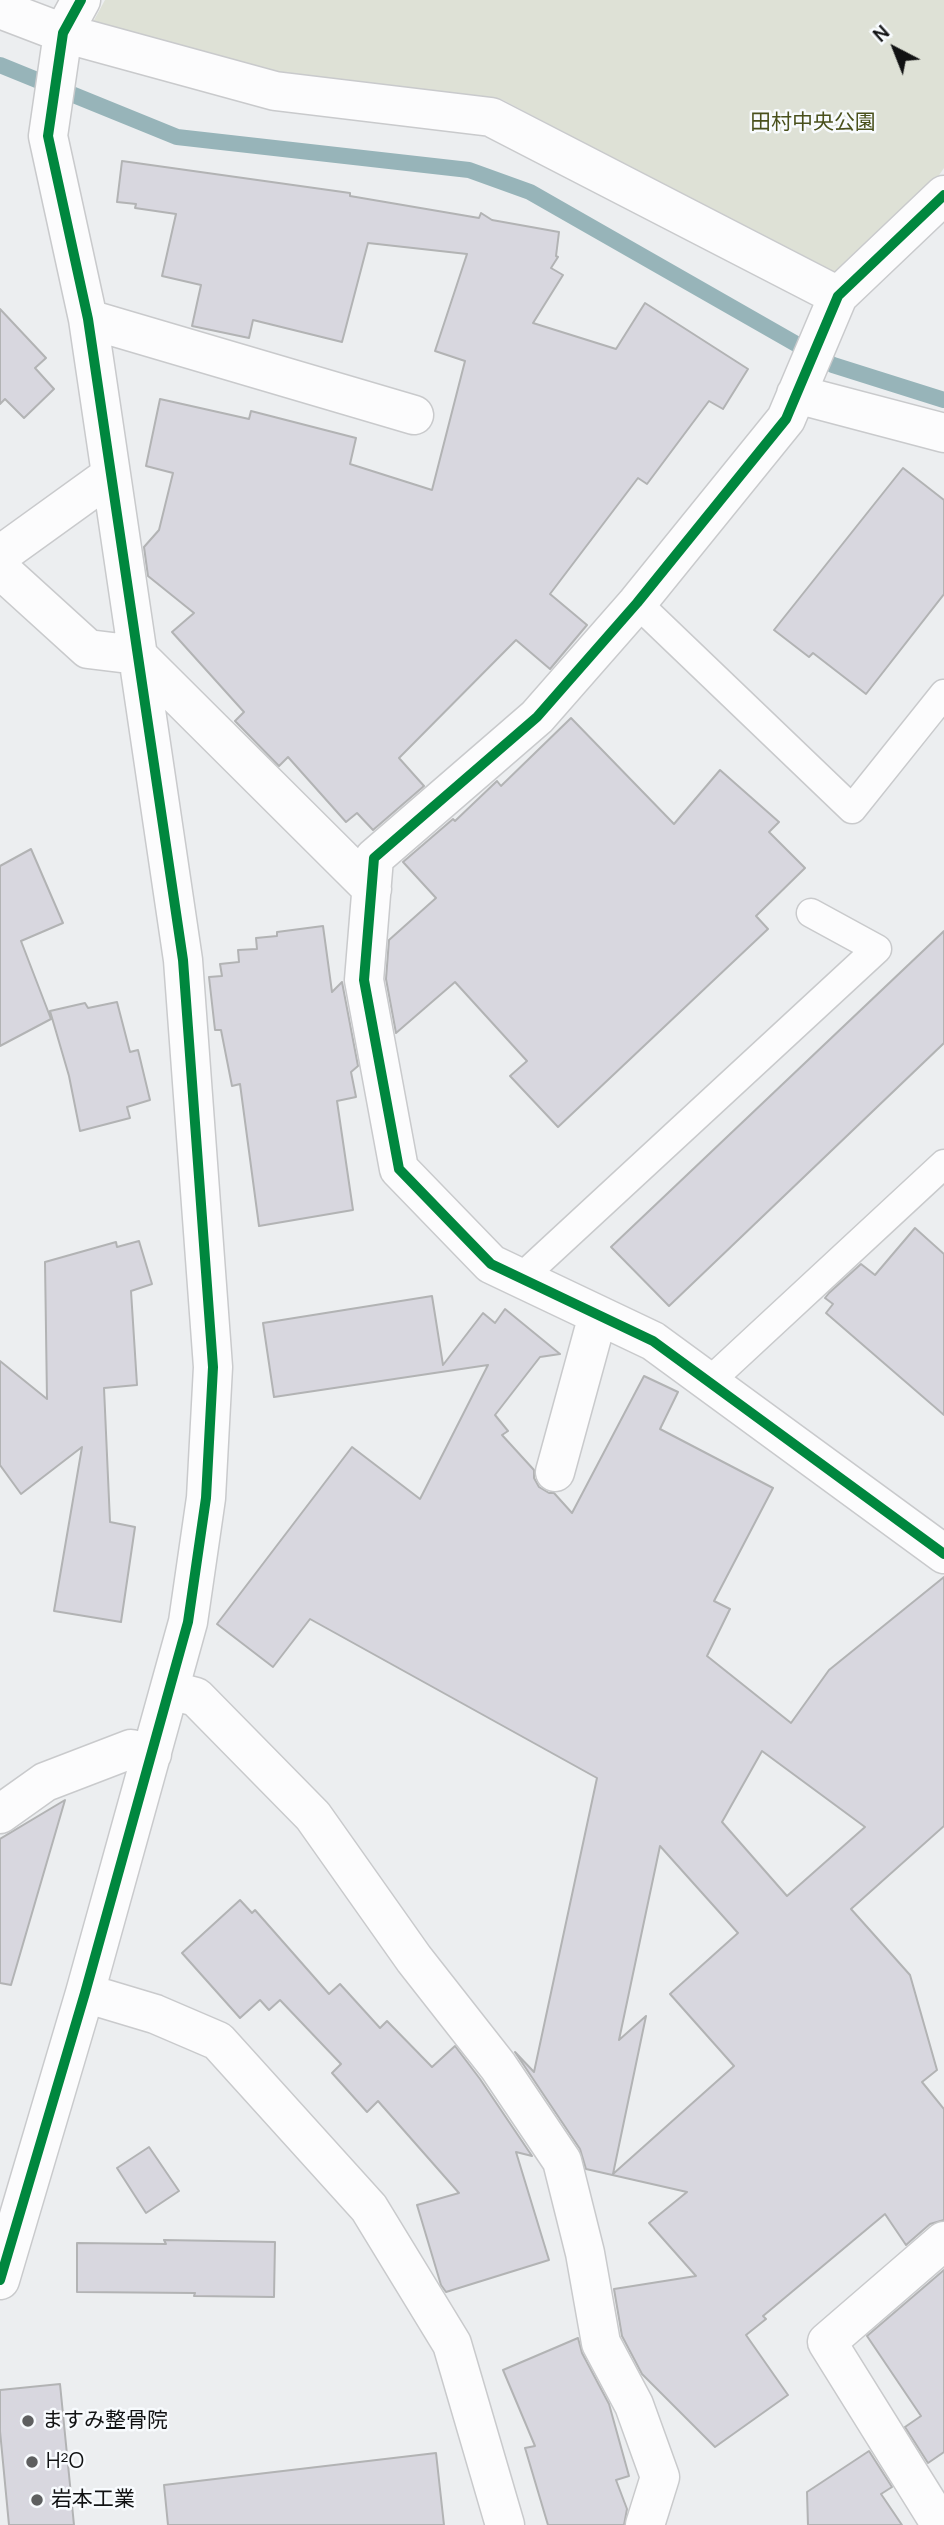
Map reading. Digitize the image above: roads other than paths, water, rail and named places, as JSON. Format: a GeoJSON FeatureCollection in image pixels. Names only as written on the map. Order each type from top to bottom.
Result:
{"type":"FeatureCollection","features":[{"type":"Feature","properties":{"kind":"street"},"geometry":{"type":"LineString","coordinates":[[0,9],[72,17],[275,91],[491,117],[833,309]]}},
{"type":"Feature","properties":{"kind":"street"},"geometry":{"type":"LineString","coordinates":[[0,2280],[85,1993],[188,1622],[206,1497],[213,1367],[183,960],[88,319],[47,136],[72,17]]}},
{"type":"Feature","properties":{"kind":"street"},"geometry":{"type":"LineString","coordinates":[[944,195],[833,309],[786,419],[637,603],[537,717],[374,859],[364,980],[399,1168],[491,1264],[653,1341],[944,1553]]}},
{"type":"Feature","properties":{"kind":"street"},"geometry":{"type":"LineString","coordinates":[[88,319],[414,415]]}},
{"type":"Feature","properties":{"kind":"street"},"geometry":{"type":"LineString","coordinates":[[799,388],[944,433]]}},
{"type":"Feature","properties":{"kind":"street"},"geometry":{"type":"LineString","coordinates":[[0,555],[111,475]]}},
{"type":"Feature","properties":{"kind":"street"},"geometry":{"type":"LineString","coordinates":[[0,569],[88,649],[137,655],[372,889]]}},
{"type":"Feature","properties":{"kind":"street"},"geometry":{"type":"LineString","coordinates":[[555,1472],[598,1315]]}},
{"type":"Feature","properties":{"kind":"street"},"geometry":{"type":"LineString","coordinates":[[170,1690],[196,1697],[313,1816],[414,1959],[499,2066],[562,2161],[586,2253],[601,2343],[634,2405],[660,2477],[645,2525]]}},
{"type":"Feature","properties":{"kind":"street"},"geometry":{"type":"LineString","coordinates":[[0,1814],[45,1782],[131,1749],[152,1754]]}},
{"type":"Feature","properties":{"kind":"street"},"geometry":{"type":"LineString","coordinates":[[85,1993],[155,2014],[218,2042],[369,2208],[452,2344],[505,2525]]}},
{"type":"Feature","properties":{"kind":"street"},"geometry":{"type":"LineString","coordinates":[[941,2525],[827,2342],[944,2241]]}},
{"type":"Feature","properties":{"kind":"lane"},"geometry":{"type":"LineString","coordinates":[[637,603],[852,809],[944,694]]}},
{"type":"Feature","properties":{"kind":"lane"},"geometry":{"type":"LineString","coordinates":[[521,1278],[877,949],[811,913]]}},
{"type":"Feature","properties":{"kind":"lane"},"geometry":{"type":"LineString","coordinates":[[710,1381],[944,1164]]}},
{"type":"Feature","properties":{"kind":"waterway"},"geometry":{"type":"LineString","coordinates":[[0,65],[177,137],[469,170],[530,192],[833,365],[944,400]]}},
{"type":"Feature","properties":{"kind":"place","name":"ますみ整骨院"},"geometry":{"type":"Point","coordinates":[28,2421]}},
{"type":"Feature","properties":{"kind":"place","name":"H²O"},"geometry":{"type":"Point","coordinates":[32,2462]}},
{"type":"Feature","properties":{"kind":"place","name":"岩本工業"},"geometry":{"type":"Point","coordinates":[37,2500]}},
{"type":"Feature","properties":{"kind":"park label","name":"田村中央公園"},"geometry":{"type":"Point","coordinates":[813,123]}}]}
